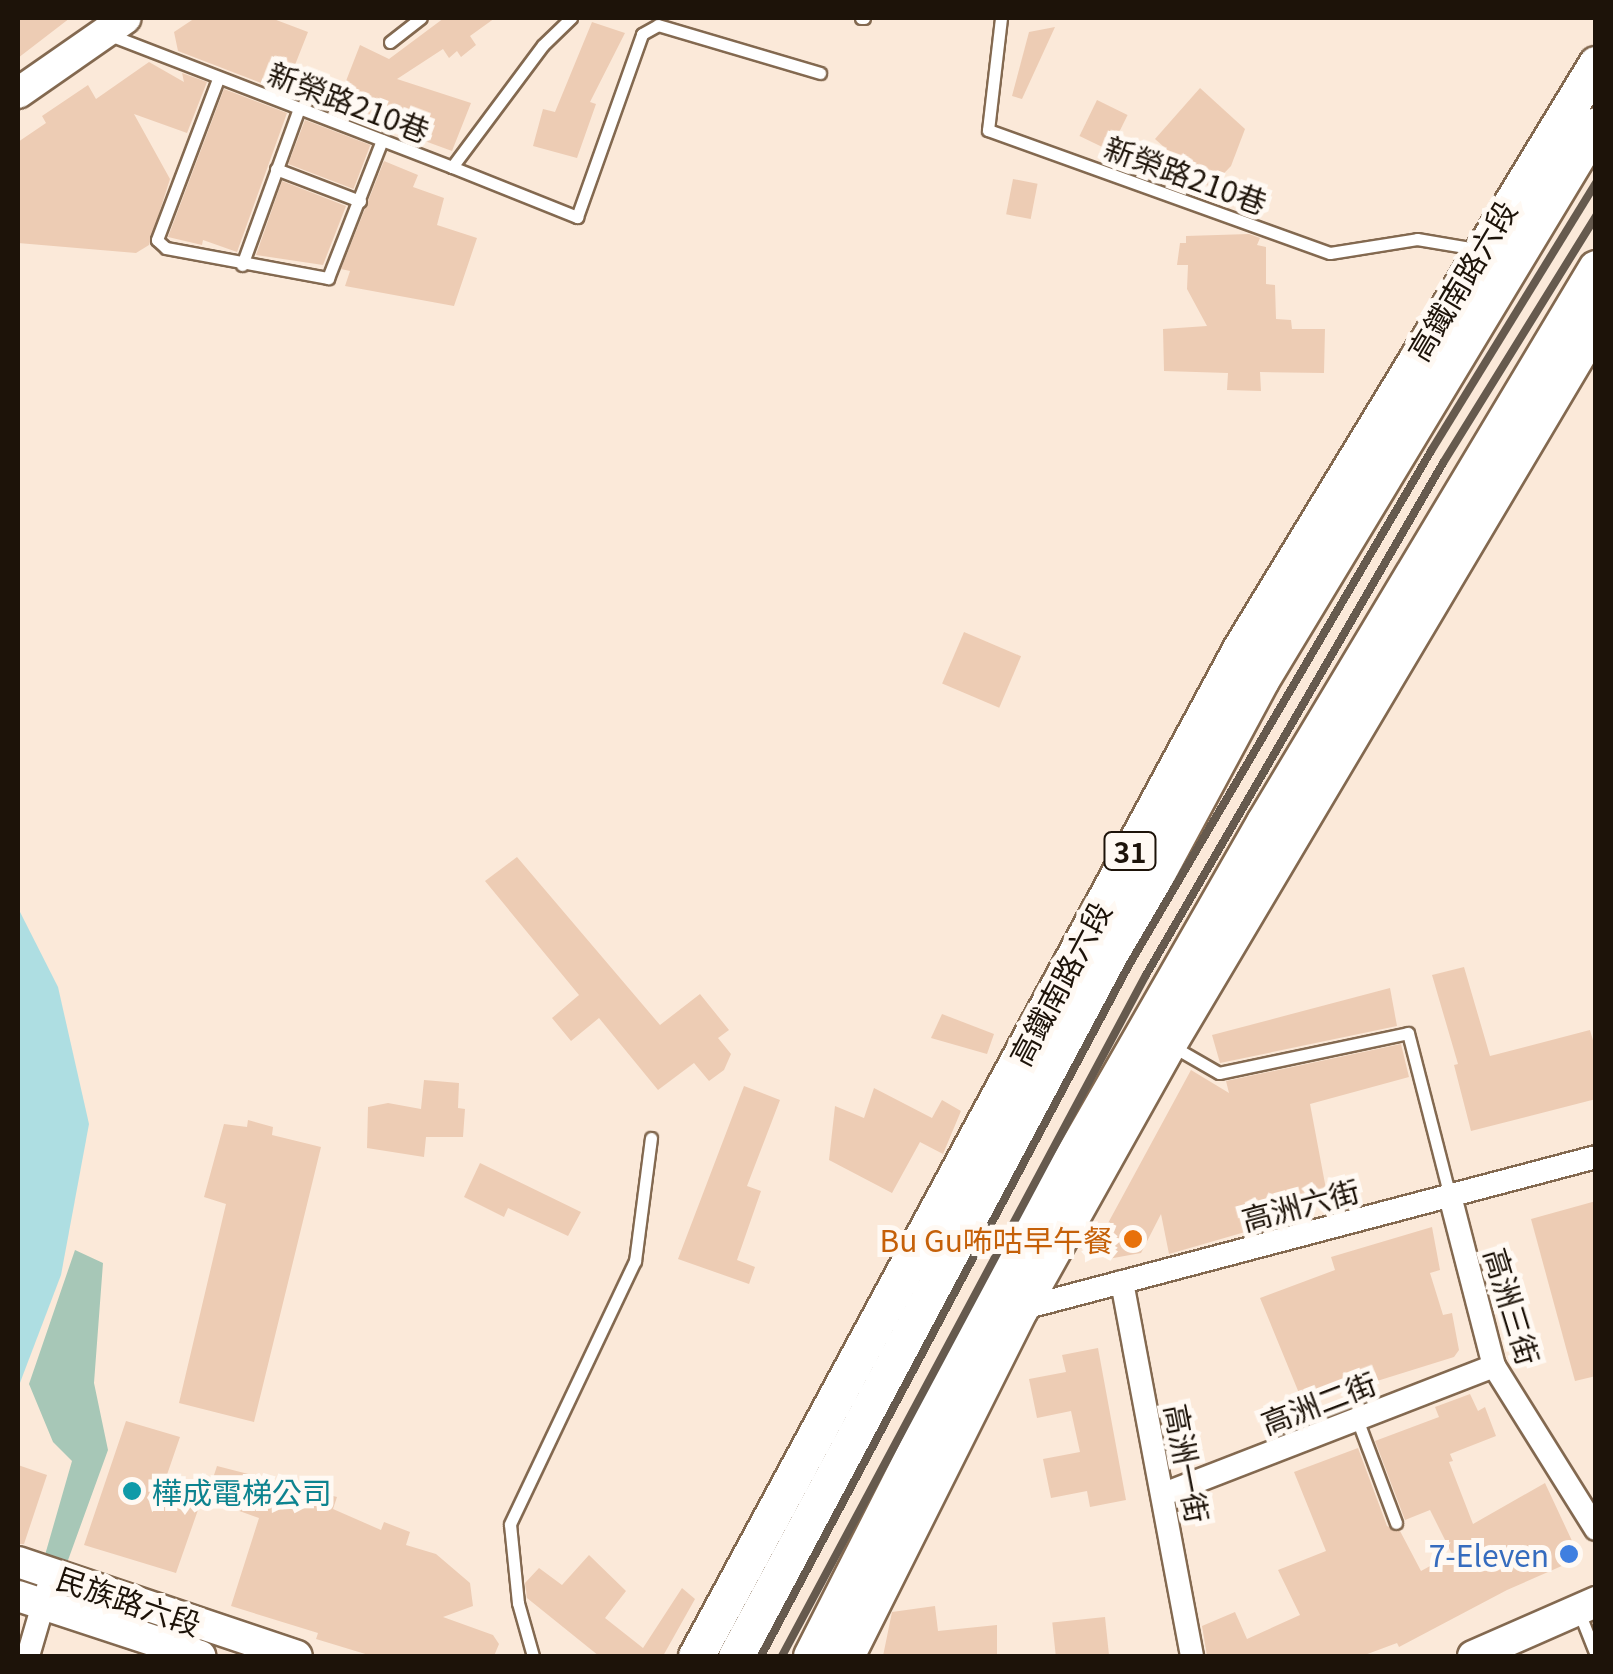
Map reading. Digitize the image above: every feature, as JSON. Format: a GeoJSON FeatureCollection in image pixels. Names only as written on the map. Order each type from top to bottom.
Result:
{"type":"FeatureCollection","features":[{"type":"Feature","properties":{"kind":"main road"},"geometry":{"type":"LineString","coordinates":[[18,94],[116,25]]}},
{"type":"Feature","properties":{"kind":"main road","name":"高鐵南路六段"},"geometry":{"type":"LineString","coordinates":[[696,1656],[1289,565],[1596,64]]}},
{"type":"Feature","properties":{"kind":"main road","name":"高鐵南路六段"},"geometry":{"type":"LineString","coordinates":[[736,1656],[1261,680],[1596,125]]}},
{"type":"Feature","properties":{"kind":"main road"},"geometry":{"type":"LineString","coordinates":[[811,1656],[1000,1282],[1408,578],[1596,268]]}},
{"type":"Feature","properties":{"kind":"main road"},"geometry":{"type":"LineString","coordinates":[[846,1656],[1020,1308],[1168,1044],[1596,323]]}},
{"type":"Feature","properties":{"kind":"main road"},"geometry":{"type":"LineString","coordinates":[[1261,680],[1289,565]]}},
{"type":"Feature","properties":{"kind":"main road"},"geometry":{"type":"LineString","coordinates":[[1361,717],[1408,578]]}},
{"type":"Feature","properties":{"kind":"main road","name":"民族路六段"},"geometry":{"type":"LineString","coordinates":[[18,1562],[297,1656]]}},
{"type":"Feature","properties":{"kind":"main road","name":"民族路六段"},"geometry":{"type":"LineString","coordinates":[[30,1600],[200,1656]]}},
{"type":"Feature","properties":{"kind":"main road"},"geometry":{"type":"LineString","coordinates":[[1473,1656],[1587,1606]]}},
{"type":"Feature","properties":{"kind":"street","name":"高洲六街"},"geometry":{"type":"LineString","coordinates":[[1020,1308],[1596,1157]]}},
{"type":"Feature","properties":{"kind":"street","name":"高洲三街"},"geometry":{"type":"LineString","coordinates":[[1450,1196],[1494,1366],[1596,1529]]}},
{"type":"Feature","properties":{"kind":"street","name":"高洲一街"},"geometry":{"type":"LineString","coordinates":[[1122,1282],[1192,1656]]}},
{"type":"Feature","properties":{"kind":"street","name":"高洲二街"},"geometry":{"type":"LineString","coordinates":[[1164,1494],[1494,1366]]}},
{"type":"Feature","properties":{"kind":"street"},"geometry":{"type":"LineString","coordinates":[[28,1656],[30,1600],[52,1574]]}},
{"type":"Feature","properties":{"kind":"lane"},"geometry":{"type":"LineString","coordinates":[[390,42],[421,18]]}},
{"type":"Feature","properties":{"kind":"lane","name":"新榮路210巷"},"geometry":{"type":"LineString","coordinates":[[116,25],[218,79],[452,167],[543,45],[570,18]]}},
{"type":"Feature","properties":{"kind":"lane","name":"新榮路210巷"},"geometry":{"type":"LineString","coordinates":[[1001,18],[988,130],[1330,253],[1417,240],[1480,250]]}},
{"type":"Feature","properties":{"kind":"lane"},"geometry":{"type":"LineString","coordinates":[[452,167],[577,217],[642,34],[658,25],[820,73]]}},
{"type":"Feature","properties":{"kind":"lane"},"geometry":{"type":"LineString","coordinates":[[218,79],[157,240],[166,248],[328,278],[382,140]]}},
{"type":"Feature","properties":{"kind":"lane"},"geometry":{"type":"LineString","coordinates":[[242,265],[299,108]]}},
{"type":"Feature","properties":{"kind":"lane"},"geometry":{"type":"LineString","coordinates":[[276,169],[360,201]]}},
{"type":"Feature","properties":{"kind":"lane"},"geometry":{"type":"LineString","coordinates":[[1168,1044],[1220,1073],[1408,1032],[1450,1196]]}},
{"type":"Feature","properties":{"kind":"lane"},"geometry":{"type":"LineString","coordinates":[[533,1656],[518,1603],[510,1524],[635,1261],[650,1138]]}},
{"type":"Feature","properties":{"kind":"lane"},"geometry":{"type":"LineString","coordinates":[[1357,1419],[1396,1523]]}},
{"type":"Feature","properties":{"kind":"lane"},"geometry":{"type":"LineString","coordinates":[[1587,1606],[1596,1654]]}},
{"type":"Feature","properties":{"kind":"green space"},"geometry":{"type":"Polygon","coordinates":[[[75,1250],[103,1263],[94,1383],[108,1450],[67,1563],[45,1555],[72,1461],[53,1442],[29,1384],[75,1250]]]}},
{"type":"Feature","properties":{"kind":"water"},"geometry":{"type":"Polygon","coordinates":[[[18,908],[58,987],[89,1124],[61,1275],[18,1388],[18,908]]]}},
{"type":"Feature","properties":{"kind":"building"},"geometry":{"type":"Polygon","coordinates":[[[18,18],[70,18],[18,58],[18,18]]]}},
{"type":"Feature","properties":{"kind":"building"},"geometry":{"type":"Polygon","coordinates":[[[195,18],[271,18],[308,32],[291,75],[291,85],[339,99],[360,45],[389,59],[444,18],[495,18],[470,36],[476,45],[461,57],[457,51],[449,58],[443,49],[397,79],[471,103],[452,151],[422,140],[416,130],[388,120],[383,130],[178,51],[174,32],[195,18]]]}},
{"type":"Feature","properties":{"kind":"building"},"geometry":{"type":"Polygon","coordinates":[[[592,22],[625,33],[590,102],[596,104],[577,158],[533,146],[543,109],[555,112],[592,22]]]}},
{"type":"Feature","properties":{"kind":"building"},"geometry":{"type":"Polygon","coordinates":[[[1055,27],[1022,99],[1012,96],[1029,32],[1055,27]]]}},
{"type":"Feature","properties":{"kind":"building"},"geometry":{"type":"Polygon","coordinates":[[[149,62],[184,82],[182,73],[207,82],[187,133],[134,114],[170,179],[149,245],[136,253],[18,243],[18,142],[46,123],[42,116],[88,85],[96,99],[149,62]]]}},
{"type":"Feature","properties":{"kind":"building"},"geometry":{"type":"Polygon","coordinates":[[[1200,88],[1245,129],[1231,166],[1210,188],[1155,139],[1200,88]]]}},
{"type":"Feature","properties":{"kind":"building"},"geometry":{"type":"Polygon","coordinates":[[[224,89],[287,113],[237,252],[203,240],[202,245],[168,237],[224,89]]]}},
{"type":"Feature","properties":{"kind":"building"},"geometry":{"type":"Polygon","coordinates":[[[1097,100],[1128,115],[1110,151],[1079,136],[1097,100]]]}},
{"type":"Feature","properties":{"kind":"building"},"geometry":{"type":"Polygon","coordinates":[[[305,120],[370,145],[354,189],[288,164],[305,120]]]}},
{"type":"Feature","properties":{"kind":"building"},"geometry":{"type":"Polygon","coordinates":[[[384,161],[418,175],[413,187],[444,198],[437,225],[477,238],[454,306],[345,286],[350,271],[341,269],[384,161]]]}},
{"type":"Feature","properties":{"kind":"building"},"geometry":{"type":"Polygon","coordinates":[[[1013,179],[1038,184],[1031,219],[1006,214],[1013,179]]]}},
{"type":"Feature","properties":{"kind":"building"},"geometry":{"type":"Polygon","coordinates":[[[282,181],[346,206],[323,265],[256,255],[282,181]]]}},
{"type":"Feature","properties":{"kind":"building"},"geometry":{"type":"Polygon","coordinates":[[[1249,234],[1260,238],[1257,245],[1266,247],[1266,284],[1275,285],[1276,319],[1291,320],[1292,329],[1325,329],[1324,373],[1260,372],[1261,391],[1227,390],[1228,373],[1164,371],[1163,329],[1207,326],[1187,289],[1188,265],[1177,265],[1180,243],[1186,243],[1186,236],[1249,234]]]}},
{"type":"Feature","properties":{"kind":"building"},"geometry":{"type":"Polygon","coordinates":[[[964,632],[1021,656],[999,708],[942,684],[964,632]]]}},
{"type":"Feature","properties":{"kind":"building"},"geometry":{"type":"Polygon","coordinates":[[[517,857],[660,1025],[700,994],[729,1030],[718,1038],[731,1054],[724,1070],[709,1081],[694,1063],[658,1090],[599,1018],[571,1041],[552,1018],[579,995],[485,881],[517,857]]]}},
{"type":"Feature","properties":{"kind":"building"},"geometry":{"type":"Polygon","coordinates":[[[1464,967],[1490,1056],[1590,1030],[1596,1051],[1596,1099],[1471,1131],[1454,1065],[1458,1064],[1432,975],[1464,967]]]}},
{"type":"Feature","properties":{"kind":"building"},"geometry":{"type":"Polygon","coordinates":[[[1390,988],[1397,1026],[1220,1063],[1212,1035],[1390,988]]]}},
{"type":"Feature","properties":{"kind":"building"},"geometry":{"type":"Polygon","coordinates":[[[942,1014],[994,1034],[987,1054],[931,1038],[942,1014]]]}},
{"type":"Feature","properties":{"kind":"building"},"geometry":{"type":"Polygon","coordinates":[[[1401,1044],[1409,1077],[1310,1104],[1326,1189],[1284,1201],[1287,1220],[1169,1254],[1161,1214],[1141,1253],[1108,1259],[1094,1249],[1191,1070],[1229,1093],[1226,1081],[1401,1044]]]}},
{"type":"Feature","properties":{"kind":"building"},"geometry":{"type":"Polygon","coordinates":[[[424,1080],[459,1083],[458,1108],[465,1109],[463,1137],[426,1137],[424,1157],[367,1148],[368,1107],[388,1103],[421,1109],[424,1080]]]}},
{"type":"Feature","properties":{"kind":"building"},"geometry":{"type":"Polygon","coordinates":[[[744,1086],[780,1100],[747,1186],[761,1191],[737,1260],[755,1267],[749,1284],[678,1259],[744,1086]]]}},
{"type":"Feature","properties":{"kind":"building"},"geometry":{"type":"Polygon","coordinates":[[[874,1088],[932,1118],[942,1100],[961,1111],[943,1154],[920,1142],[892,1193],[829,1160],[835,1106],[864,1118],[874,1088]]]}},
{"type":"Feature","properties":{"kind":"building"},"geometry":{"type":"Polygon","coordinates":[[[248,1120],[273,1127],[272,1135],[321,1147],[254,1422],[179,1403],[226,1204],[204,1197],[224,1124],[247,1127],[248,1120]]]}},
{"type":"Feature","properties":{"kind":"building"},"geometry":{"type":"Polygon","coordinates":[[[480,1163],[581,1212],[568,1236],[508,1208],[504,1217],[464,1197],[480,1163]]]}},
{"type":"Feature","properties":{"kind":"building"},"geometry":{"type":"Polygon","coordinates":[[[1596,1201],[1596,1376],[1575,1381],[1531,1219],[1596,1201]]]}},
{"type":"Feature","properties":{"kind":"building"},"geometry":{"type":"Polygon","coordinates":[[[1432,1227],[1440,1270],[1430,1273],[1443,1315],[1452,1313],[1459,1350],[1454,1357],[1377,1381],[1374,1371],[1301,1398],[1260,1298],[1335,1270],[1331,1257],[1432,1227]]]}},
{"type":"Feature","properties":{"kind":"building"},"geometry":{"type":"Polygon","coordinates":[[[1098,1348],[1126,1500],[1090,1507],[1087,1491],[1051,1498],[1043,1459],[1080,1452],[1071,1411],[1037,1418],[1029,1379],[1066,1372],[1062,1355],[1098,1348]]]}},
{"type":"Feature","properties":{"kind":"building"},"geometry":{"type":"Polygon","coordinates":[[[1470,1394],[1478,1411],[1485,1407],[1496,1436],[1450,1454],[1453,1461],[1449,1462],[1473,1524],[1545,1483],[1580,1558],[1507,1590],[1399,1647],[1397,1643],[1362,1656],[1207,1656],[1202,1626],[1235,1612],[1247,1639],[1300,1615],[1278,1570],[1326,1551],[1294,1472],[1358,1448],[1387,1526],[1400,1531],[1421,1571],[1452,1554],[1430,1510],[1405,1520],[1375,1441],[1439,1417],[1435,1407],[1470,1394]]]}},
{"type":"Feature","properties":{"kind":"building","name":"樺成電梯公司"},"geometry":{"type":"Polygon","coordinates":[[[126,1421],[180,1437],[160,1495],[199,1507],[176,1573],[84,1545],[126,1421]]]}},
{"type":"Feature","properties":{"kind":"building"},"geometry":{"type":"Polygon","coordinates":[[[18,1465],[47,1475],[24,1544],[18,1544],[18,1465]]]}},
{"type":"Feature","properties":{"kind":"building"},"geometry":{"type":"Polygon","coordinates":[[[217,1466],[337,1497],[333,1509],[381,1530],[384,1522],[410,1532],[406,1545],[436,1554],[470,1583],[473,1606],[443,1617],[493,1635],[499,1644],[494,1656],[372,1656],[316,1639],[318,1633],[231,1606],[259,1518],[206,1499],[217,1466]]]}},
{"type":"Feature","properties":{"kind":"building"},"geometry":{"type":"Polygon","coordinates":[[[589,1555],[626,1591],[605,1618],[643,1648],[682,1588],[695,1599],[663,1656],[599,1656],[527,1598],[525,1583],[539,1568],[562,1585],[589,1555]]]}},
{"type":"Feature","properties":{"kind":"building"},"geometry":{"type":"Polygon","coordinates":[[[935,1606],[938,1631],[997,1625],[997,1656],[883,1656],[892,1612],[935,1606]]]}},
{"type":"Feature","properties":{"kind":"building"},"geometry":{"type":"Polygon","coordinates":[[[1105,1617],[1109,1656],[1056,1656],[1052,1623],[1105,1617]]]}},
{"type":"Feature","properties":{"kind":"railway"},"geometry":{"type":"LineString","coordinates":[[761,1656],[1129,965],[1431,451],[1596,183]]}},
{"type":"Feature","properties":{"kind":"railway"},"geometry":{"type":"LineString","coordinates":[[782,1656],[1146,975],[1443,463],[1596,216]]}},
{"type":"Feature","properties":{"kind":"place","name":"Bu Gu咘咕早午餐"},"geometry":{"type":"Point","coordinates":[1133,1239]}},
{"type":"Feature","properties":{"kind":"place","name":"樺成電梯公司"},"geometry":{"type":"Point","coordinates":[132,1491]}},
{"type":"Feature","properties":{"kind":"place","name":"7-Eleven"},"geometry":{"type":"Point","coordinates":[1569,1554]}}]}
